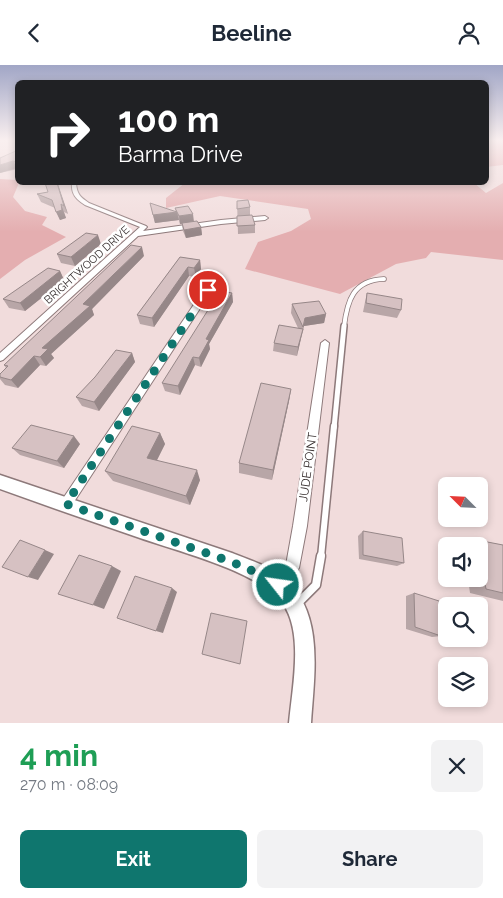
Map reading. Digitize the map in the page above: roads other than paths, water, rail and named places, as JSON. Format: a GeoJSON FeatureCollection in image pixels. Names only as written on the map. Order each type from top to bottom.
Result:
{"type":"FeatureCollection","features":[{"type":"Feature","properties":{"kind":"street","name":"BRIGHTWOOD DRIVE"},"geometry":{"type":"LineString","coordinates":[[0,359],[144,227],[79,199],[73,188],[74,185]]}},
{"type":"Feature","properties":{"kind":"street"},"geometry":{"type":"LineString","coordinates":[[138,234],[221,222],[265,218]]}},
{"type":"Feature","properties":{"kind":"street"},"geometry":{"type":"LineString","coordinates":[[66,504],[208,290]]}},
{"type":"Feature","properties":{"kind":"street","name":"JUDE POINT"},"geometry":{"type":"LineString","coordinates":[[278,585],[292,568],[300,526],[325,343]]}},
{"type":"Feature","properties":{"kind":"street"},"geometry":{"type":"LineString","coordinates":[[0,482],[232,562],[262,575],[278,585],[290,597],[295,606],[299,615],[304,642],[300,723]]}},
{"type":"Feature","properties":{"kind":"lane"},"geometry":{"type":"LineString","coordinates":[[295,606],[316,585],[319,577],[346,306],[352,294],[359,287],[371,280],[384,279]]}}]}
